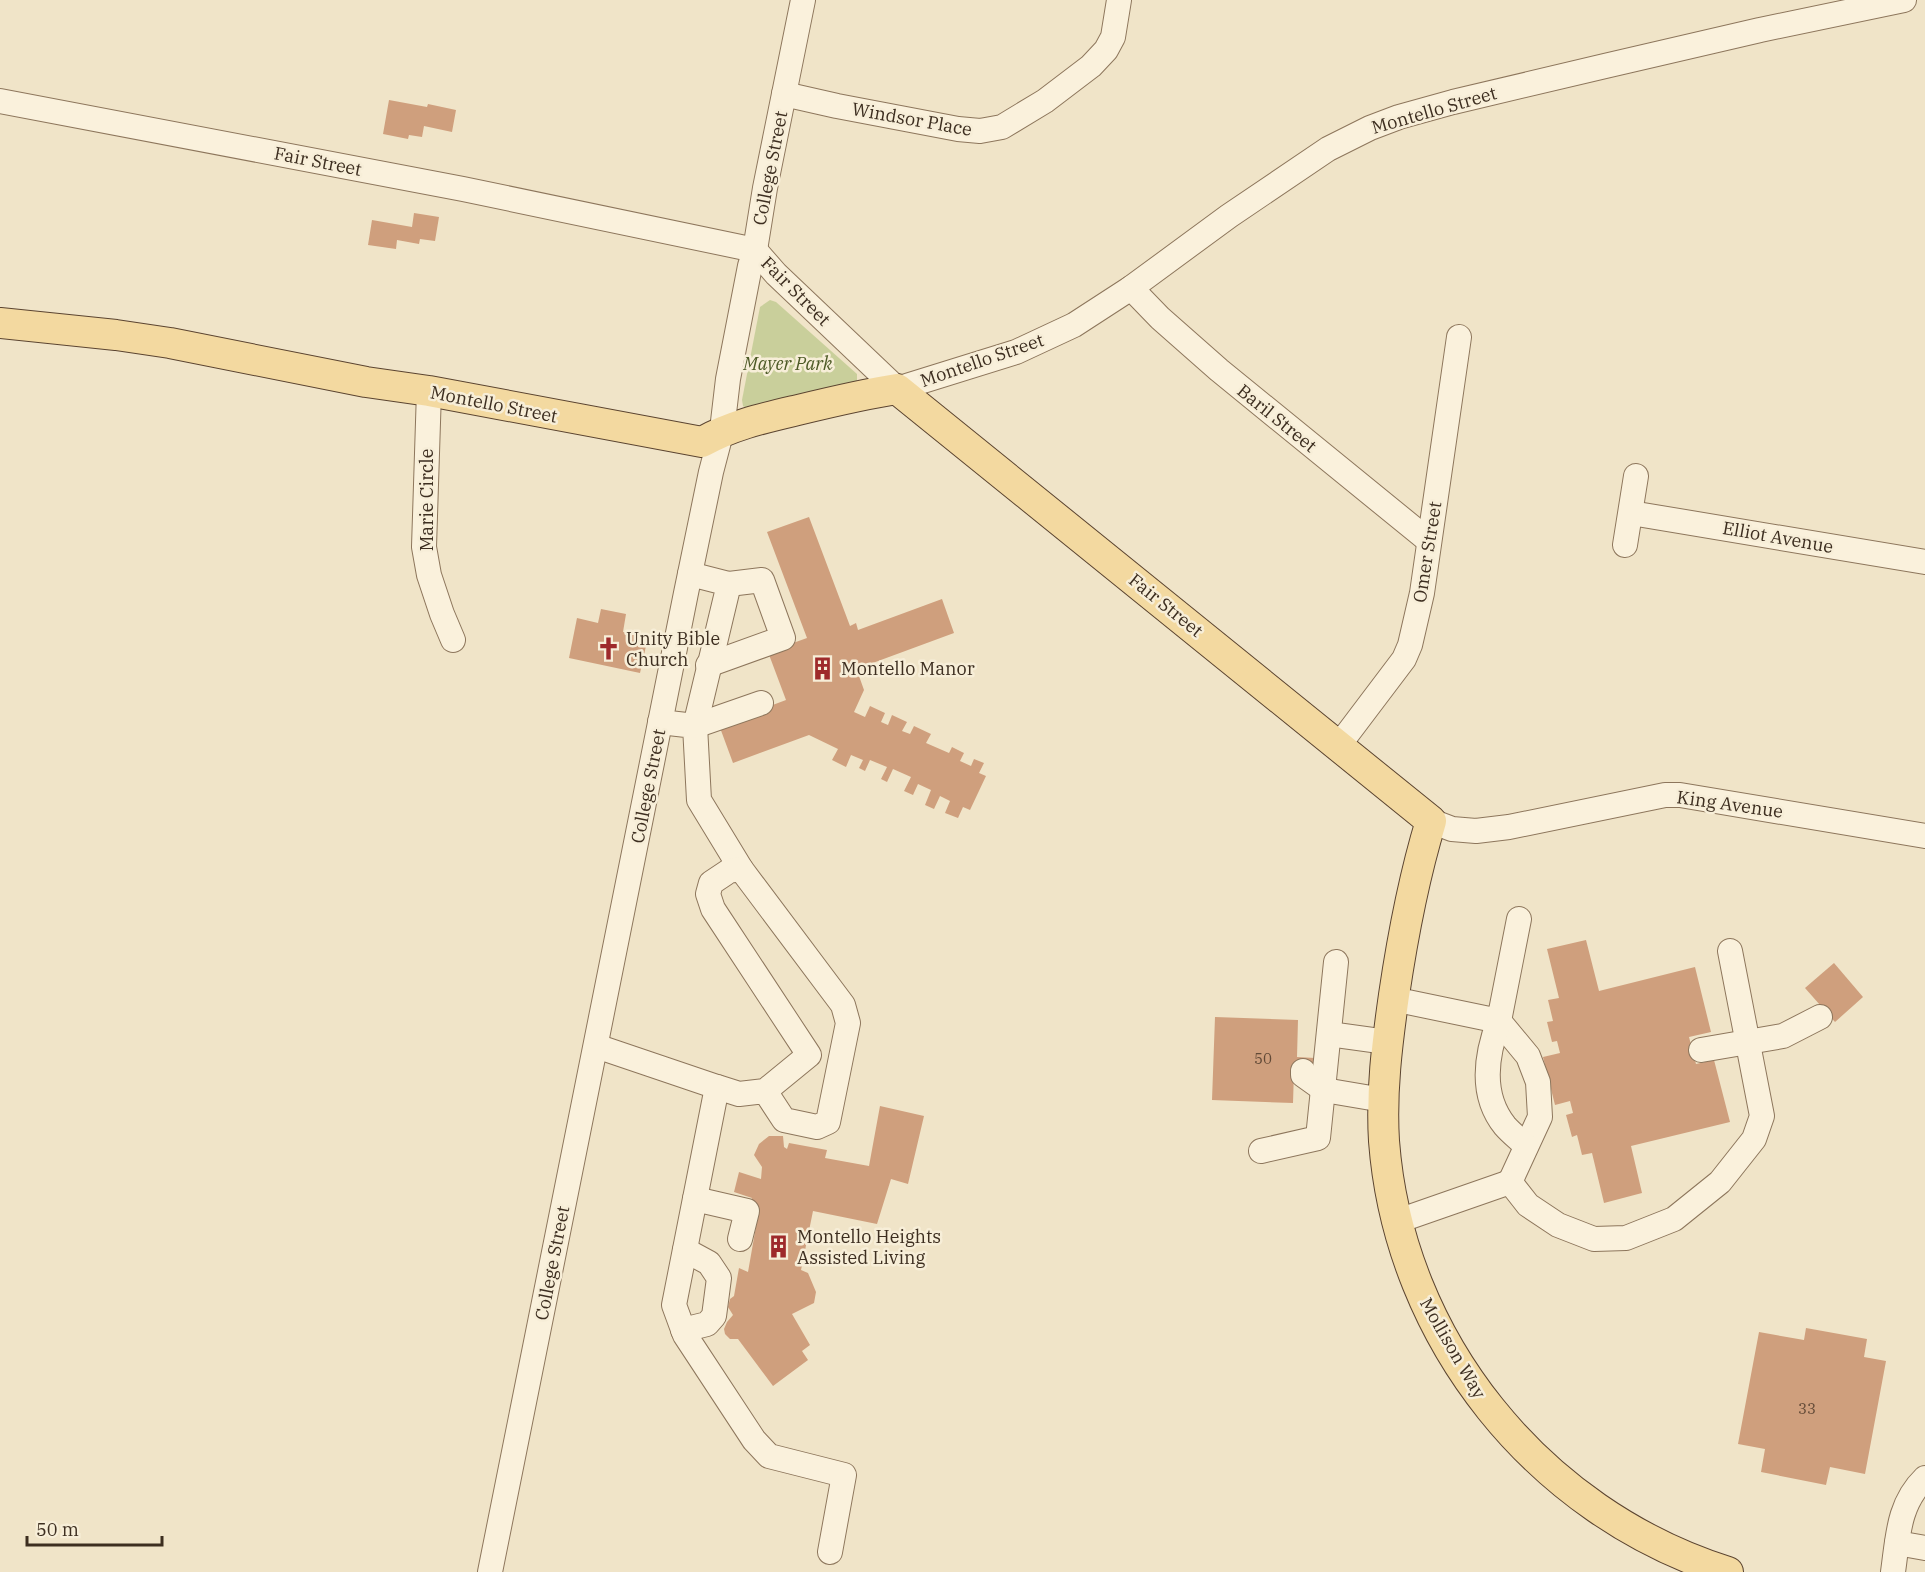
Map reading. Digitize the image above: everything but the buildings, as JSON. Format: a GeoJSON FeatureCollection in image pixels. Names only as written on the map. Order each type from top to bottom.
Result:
{"type":"FeatureCollection","features":[{"type":"Feature","properties":{"kind":"main road","name":"Montello Street"},"geometry":{"type":"LineString","coordinates":[[0,323],[170,343],[366,382],[429,391],[702,442],[722,430],[759,419],[897,389]]}},
{"type":"Feature","properties":{"kind":"main road","name":"Fair Street"},"geometry":{"type":"LineString","coordinates":[[897,389],[1431,821]]}},
{"type":"Feature","properties":{"kind":"main road","name":"Mollison Way"},"geometry":{"type":"LineString","coordinates":[[1431,821],[1408,906],[1387,1042],[1383,1100],[1384,1142],[1390,1189],[1410,1266],[1425,1302],[1458,1364],[1499,1421],[1552,1474],[1582,1499],[1644,1537],[1709,1569]]}},
{"type":"Feature","properties":{"kind":"street","name":"College Street"},"geometry":{"type":"LineString","coordinates":[[490,1572],[690,574],[722,430],[728,379],[803,0]]}},
{"type":"Feature","properties":{"kind":"street","name":"Windsor Place"},"geometry":{"type":"LineString","coordinates":[[784,94],[958,129],[980,131],[1002,127],[1044,101],[1091,66],[1106,50],[1113,37],[1119,0]]}},
{"type":"Feature","properties":{"kind":"street","name":"Montello Street"},"geometry":{"type":"LineString","coordinates":[[897,389],[1016,352],[1074,325],[1131,288],[1229,216],[1328,149],[1357,133],[1399,117],[1453,102],[1760,30],[1904,0]]}},
{"type":"Feature","properties":{"kind":"street","name":"Fair Street"},"geometry":{"type":"LineString","coordinates":[[0,101],[463,189],[755,250],[785,282],[897,389]]}},
{"type":"Feature","properties":{"kind":"street","name":"Baril Street"},"geometry":{"type":"LineString","coordinates":[[1131,288],[1160,318],[1219,370],[1430,541]]}},
{"type":"Feature","properties":{"kind":"street","name":"Omer Street"},"geometry":{"type":"LineString","coordinates":[[1339,745],[1404,659],[1410,645],[1422,593],[1459,337]]}},
{"type":"Feature","properties":{"kind":"street","name":"Marie Circle"},"geometry":{"type":"LineString","coordinates":[[429,391],[424,547],[429,575],[453,640]]}},
{"type":"Feature","properties":{"kind":"street"},"geometry":{"type":"LineString","coordinates":[[1625,546],[1636,476]]}},
{"type":"Feature","properties":{"kind":"street","name":"Elliot Avenue"},"geometry":{"type":"LineString","coordinates":[[1631,513],[1925,562]]}},
{"type":"Feature","properties":{"kind":"street"},"geometry":{"type":"LineString","coordinates":[[690,574],[729,584],[762,580],[783,638],[708,665]]}},
{"type":"Feature","properties":{"kind":"street"},"geometry":{"type":"LineString","coordinates":[[729,584],[695,726],[699,800],[741,870],[843,1005],[848,1023],[828,1122],[817,1127],[784,1120],[765,1091]]}},
{"type":"Feature","properties":{"kind":"street"},"geometry":{"type":"LineString","coordinates":[[660,722],[695,726],[761,703]]}},
{"type":"Feature","properties":{"kind":"street","name":"King Avenue"},"geometry":{"type":"LineString","coordinates":[[1431,821],[1452,829],[1476,831],[1509,827],[1665,795],[1680,795],[1925,836]]}},
{"type":"Feature","properties":{"kind":"street"},"geometry":{"type":"LineString","coordinates":[[741,870],[729,871],[711,883],[708,894],[713,909],[809,1055]]}},
{"type":"Feature","properties":{"kind":"street"},"geometry":{"type":"LineString","coordinates":[[1519,919],[1498,1021],[1490,1046],[1487,1077],[1493,1103],[1504,1125],[1526,1146]]}},
{"type":"Feature","properties":{"kind":"street"},"geometry":{"type":"LineString","coordinates":[[1510,1182],[1528,1205],[1535,1210],[1558,1225],[1594,1239],[1626,1238],[1674,1219],[1720,1182],[1754,1139],[1762,1116],[1730,951]]}},
{"type":"Feature","properties":{"kind":"street"},"geometry":{"type":"LineString","coordinates":[[1260,1150],[1318,1138],[1336,962]]}},
{"type":"Feature","properties":{"kind":"street"},"geometry":{"type":"LineString","coordinates":[[1393,999],[1498,1021],[1527,1056],[1538,1082],[1540,1117],[1510,1182],[1398,1221]]}},
{"type":"Feature","properties":{"kind":"street"},"geometry":{"type":"LineString","coordinates":[[1701,1050],[1783,1036],[1820,1017]]}},
{"type":"Feature","properties":{"kind":"street"},"geometry":{"type":"LineString","coordinates":[[1383,1100],[1324,1090],[1303,1076],[1303,1064],[1305,1053],[1328,1040],[1387,1042]]}},
{"type":"Feature","properties":{"kind":"street"},"geometry":{"type":"LineString","coordinates":[[596,1046],[739,1094],[765,1091],[809,1055],[841,1058]]}},
{"type":"Feature","properties":{"kind":"street"},"geometry":{"type":"LineString","coordinates":[[717,1087],[674,1305],[683,1330],[754,1440],[770,1456],[844,1474],[830,1552]]}},
{"type":"Feature","properties":{"kind":"street"},"geometry":{"type":"LineString","coordinates":[[695,1199],[747,1211],[740,1239]]}},
{"type":"Feature","properties":{"kind":"street"},"geometry":{"type":"LineString","coordinates":[[683,1330],[707,1324],[714,1316],[718,1278],[709,1263],[685,1250]]}},
{"type":"Feature","properties":{"kind":"street"},"geometry":{"type":"LineString","coordinates":[[1893,1572],[1902,1513],[1915,1488],[1925,1478]]}},
{"type":"Feature","properties":{"kind":"street"},"geometry":{"type":"LineString","coordinates":[[1897,1543],[1925,1548]]}},
{"type":"Feature","properties":{"kind":"green space","name":"Mayer Park"},"geometry":{"type":"Polygon","coordinates":[[[770,300],[776,302],[857,374],[857,381],[852,385],[747,409],[743,406],[742,400],[760,307],[770,300]]]}},
{"type":"Feature","properties":{"kind":"place","name":"Unity Bible Church"},"geometry":{"type":"Point","coordinates":[608,648]}},
{"type":"Feature","properties":{"kind":"place","name":"Montello Manor"},"geometry":{"type":"Point","coordinates":[823,668]}},
{"type":"Feature","properties":{"kind":"place","name":"Montello Heights Assisted Living"},"geometry":{"type":"Point","coordinates":[779,1246]}}]}
